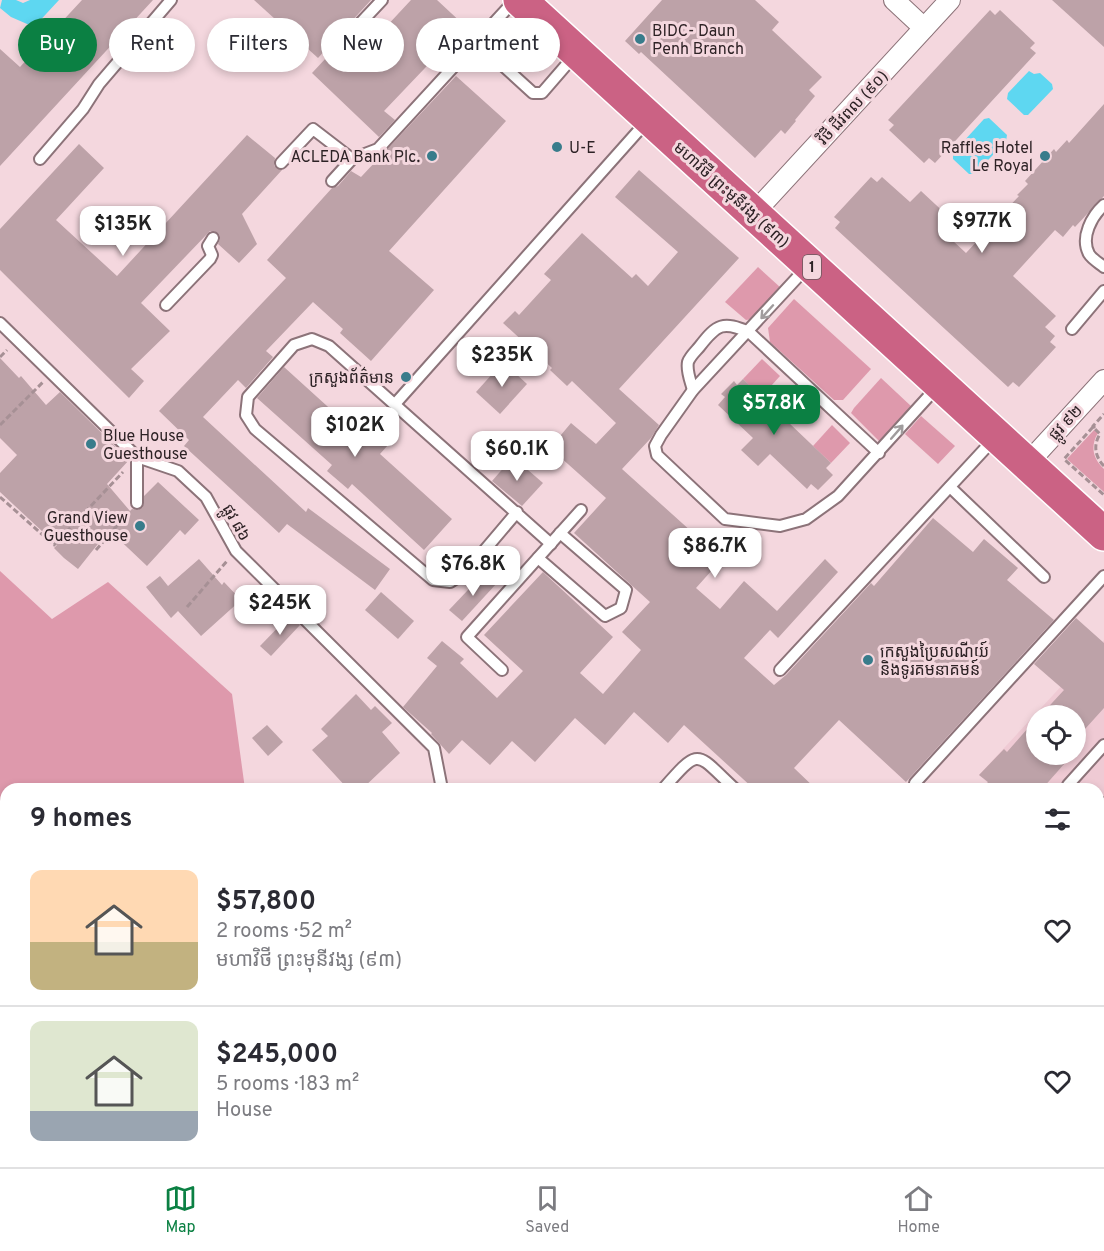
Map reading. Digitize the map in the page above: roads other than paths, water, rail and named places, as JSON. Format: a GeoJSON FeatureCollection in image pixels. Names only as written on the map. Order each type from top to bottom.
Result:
{"type":"FeatureCollection","features":[{"type":"Feature","properties":{"kind":"highway","name":"មហាវិថី ព្រះមុនីវង្ស (៩៣)"},"geometry":{"type":"LineString","coordinates":[[518,0],[1104,534]]}},
{"type":"Feature","properties":{"kind":"street"},"geometry":{"type":"LineString","coordinates":[[894,0],[924,28]]}},
{"type":"Feature","properties":{"kind":"street","name":"វិថី ជីវពល (៩០)"},"geometry":{"type":"LineString","coordinates":[[753,214],[950,0]]}},
{"type":"Feature","properties":{"kind":"street","name":"ផ្លូវ ៩២"},"geometry":{"type":"LineString","coordinates":[[1027,464],[1104,380]]}},
{"type":"Feature","properties":{"kind":"lane"},"geometry":{"type":"LineString","coordinates":[[40,159],[83,109],[99,84],[171,0]]}},
{"type":"Feature","properties":{"kind":"lane"},"geometry":{"type":"LineString","coordinates":[[365,18],[382,0]]}},
{"type":"Feature","properties":{"kind":"lane"},"geometry":{"type":"LineString","coordinates":[[500,18],[518,0]]}},
{"type":"Feature","properties":{"kind":"lane"},"geometry":{"type":"LineString","coordinates":[[510,72],[533,93],[542,93],[577,53]]}},
{"type":"Feature","properties":{"kind":"lane"},"geometry":{"type":"LineString","coordinates":[[332,181],[352,159],[378,149],[449,72]]}},
{"type":"Feature","properties":{"kind":"lane"},"geometry":{"type":"LineString","coordinates":[[395,405],[650,119]]}},
{"type":"Feature","properties":{"kind":"lane"},"geometry":{"type":"LineString","coordinates":[[281,163],[314,129],[352,159]]}},
{"type":"Feature","properties":{"kind":"lane"},"geometry":{"type":"LineString","coordinates":[[1104,204],[1091,221],[1086,235],[1090,256],[1104,267]]}},
{"type":"Feature","properties":{"kind":"lane"},"geometry":{"type":"LineString","coordinates":[[166,305],[210,259],[212,255],[207,246],[213,238]]}},
{"type":"Feature","properties":{"kind":"lane"},"geometry":{"type":"LineString","coordinates":[[809,265],[693,390],[655,446],[657,455],[725,519],[780,526],[806,519],[838,496],[940,384]]}},
{"type":"Feature","properties":{"kind":"lane"},"geometry":{"type":"LineString","coordinates":[[1072,329],[1104,291]]}},
{"type":"Feature","properties":{"kind":"lane","name":"ផ្លូវ ៨៦"},"geometry":{"type":"LineString","coordinates":[[0,323],[137,457],[178,471],[206,497],[236,551],[434,748],[441,783]]}},
{"type":"Feature","properties":{"kind":"lane"},"geometry":{"type":"LineString","coordinates":[[693,390],[688,375],[688,361],[712,331],[723,325],[733,325],[749,332],[879,453]]}},
{"type":"Feature","properties":{"kind":"lane"},"geometry":{"type":"LineString","coordinates":[[517,512],[467,571],[450,582],[433,580],[255,429],[246,415],[248,397],[294,345],[312,339],[329,346],[517,512],[551,544]]}},
{"type":"Feature","properties":{"kind":"lane"},"geometry":{"type":"LineString","coordinates":[[780,670],[996,436]]}},
{"type":"Feature","properties":{"kind":"lane"},"geometry":{"type":"LineString","coordinates":[[136,502],[137,457]]}},
{"type":"Feature","properties":{"kind":"lane"},"geometry":{"type":"LineString","coordinates":[[950,487],[1044,577]]}},
{"type":"Feature","properties":{"kind":"lane"},"geometry":{"type":"LineString","coordinates":[[501,670],[467,637],[581,510]]}},
{"type":"Feature","properties":{"kind":"lane"},"geometry":{"type":"LineString","coordinates":[[538,558],[605,616],[621,608],[626,590],[560,533]]}},
{"type":"Feature","properties":{"kind":"lane"},"geometry":{"type":"LineString","coordinates":[[915,783],[1104,576]]}},
{"type":"Feature","properties":{"kind":"lane"},"geometry":{"type":"LineString","coordinates":[[1070,783],[1104,745]]}},
{"type":"Feature","properties":{"kind":"lane"},"geometry":{"type":"LineString","coordinates":[[668,783],[684,765],[694,758],[702,758],[729,783]]}},
{"type":"Feature","properties":{"kind":"water"},"geometry":{"type":"Polygon","coordinates":[[[2,0],[16,0],[23,3],[30,0],[59,0],[42,18],[18,18],[18,20],[0,8],[2,0]]]}},
{"type":"Feature","properties":{"kind":"water"},"geometry":{"type":"Polygon","coordinates":[[[1029,71],[1034,74],[1040,73],[1052,84],[1053,89],[1028,115],[1024,115],[1007,99],[1008,93],[1029,71]]]}},
{"type":"Feature","properties":{"kind":"water"},"geometry":{"type":"Polygon","coordinates":[[[989,118],[1007,135],[1006,141],[975,174],[969,174],[953,159],[953,153],[984,119],[989,118]]]}},
{"type":"Feature","properties":{"kind":"place","name":"BIDC- Daun Penh Branch"},"geometry":{"type":"Point","coordinates":[640,39]}},
{"type":"Feature","properties":{"kind":"place","name":"U-E"},"geometry":{"type":"Point","coordinates":[557,147]}},
{"type":"Feature","properties":{"kind":"place","name":"ACLEDA Bank Plc."},"geometry":{"type":"Point","coordinates":[432,156]}},
{"type":"Feature","properties":{"kind":"place","name":"Raffles Hotel Le Royal"},"geometry":{"type":"Point","coordinates":[1045,156]}},
{"type":"Feature","properties":{"kind":"place","name":"ក្រសួងព័ត៌មាន"},"geometry":{"type":"Point","coordinates":[406,377]}},
{"type":"Feature","properties":{"kind":"place","name":"Blue House Guesthouse"},"geometry":{"type":"Point","coordinates":[91,444]}},
{"type":"Feature","properties":{"kind":"place","name":"Grand View Guesthouse"},"geometry":{"type":"Point","coordinates":[140,526]}},
{"type":"Feature","properties":{"kind":"place","name":"ក្រសួងប្រៃសណីយ៍ និងទូរគមនាគមន៍"},"geometry":{"type":"Point","coordinates":[868,660]}}]}
